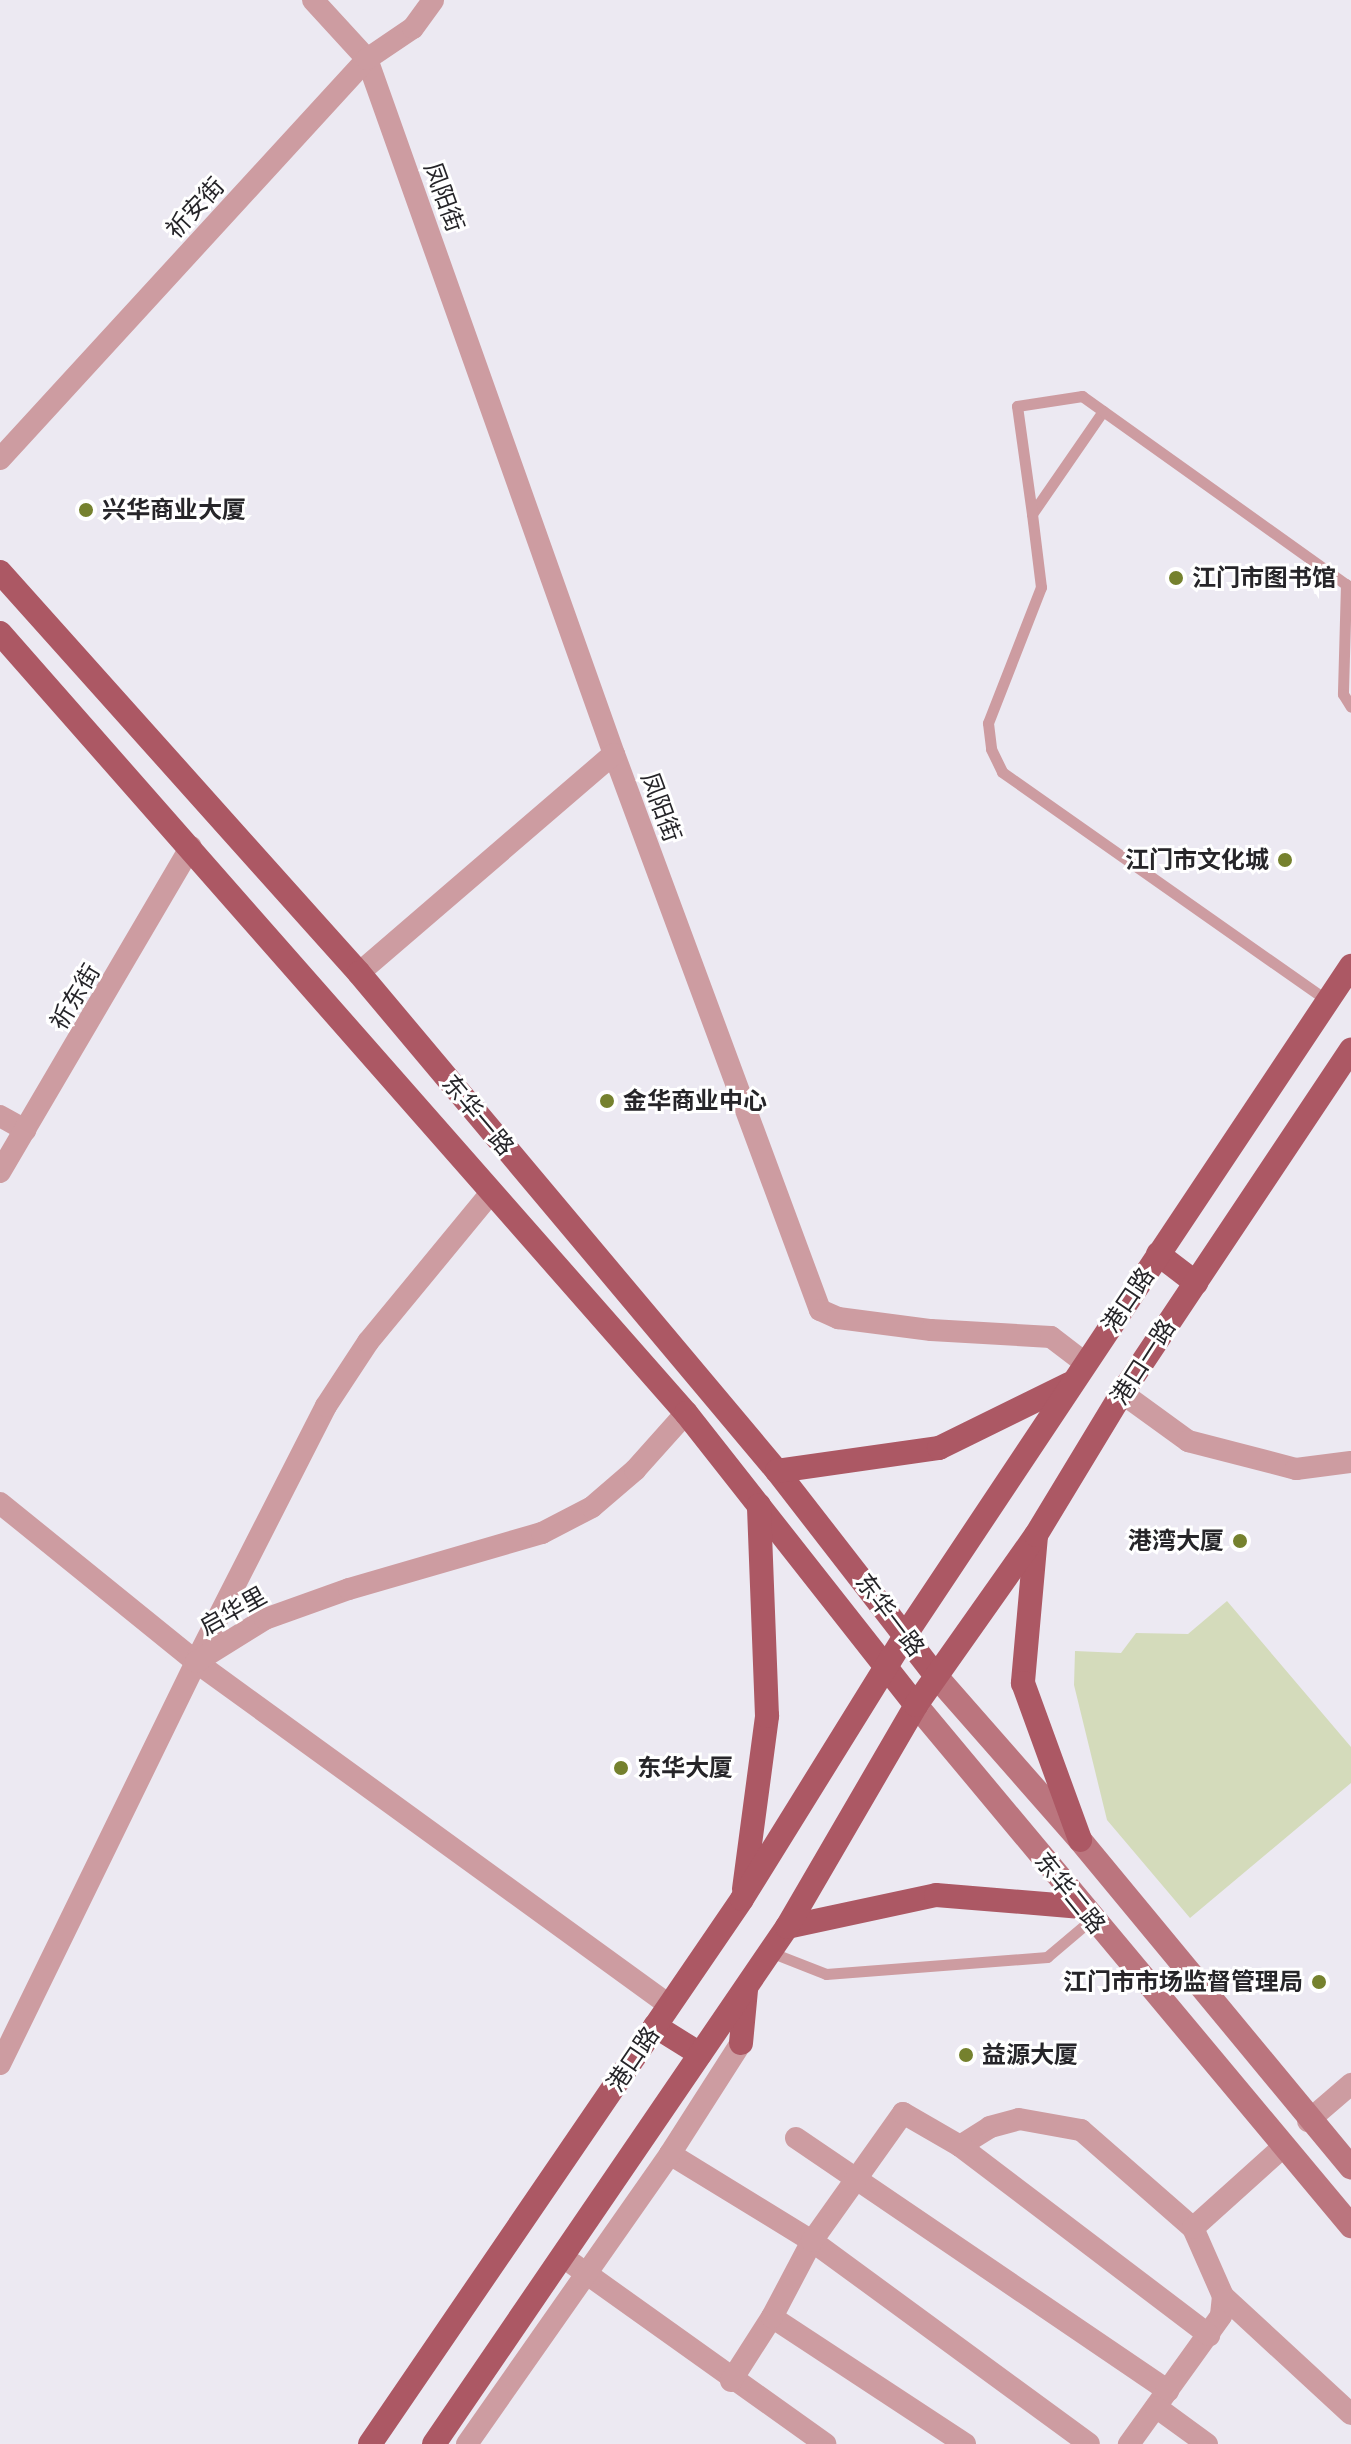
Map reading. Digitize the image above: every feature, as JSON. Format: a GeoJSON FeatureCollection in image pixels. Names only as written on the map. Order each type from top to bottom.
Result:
{"type":"FeatureCollection","features":[{"type":"Feature","properties":{"kind":"main road","name":"东华一路"},"geometry":{"type":"LineString","coordinates":[[0,572],[359,973],[777,1471],[935,1675]]}},
{"type":"Feature","properties":{"kind":"main road","name":"东华一路"},"geometry":{"type":"LineString","coordinates":[[0,633],[191,847],[490,1194],[686,1413],[916,1705]]}},
{"type":"Feature","properties":{"kind":"main road","name":"港口路"},"geometry":{"type":"LineString","coordinates":[[370,2444],[742,1899],[906,1634],[1351,966]]}},
{"type":"Feature","properties":{"kind":"main road","name":"港口一路"},"geometry":{"type":"LineString","coordinates":[[916,1705],[1036,1535],[1122,1393],[1351,1049]]}},
{"type":"Feature","properties":{"kind":"main road"},"geometry":{"type":"LineString","coordinates":[[1158,1254],[1196,1283]]}},
{"type":"Feature","properties":{"kind":"main road"},"geometry":{"type":"LineString","coordinates":[[777,1471],[939,1448],[1078,1373]]}},
{"type":"Feature","properties":{"kind":"main road"},"geometry":{"type":"LineString","coordinates":[[742,1899],[767,1716],[759,1505]]}},
{"type":"Feature","properties":{"kind":"main road"},"geometry":{"type":"LineString","coordinates":[[1036,1535],[1023,1683],[1080,1840]]}},
{"type":"Feature","properties":{"kind":"main road","name":"东华二路"},"geometry":{"type":"LineString","coordinates":[[935,1675],[1080,1840],[1308,2121],[1351,2168]]}},
{"type":"Feature","properties":{"kind":"main road"},"geometry":{"type":"LineString","coordinates":[[434,2444],[787,1927],[916,1705]]}},
{"type":"Feature","properties":{"kind":"main road","name":"东华二路"},"geometry":{"type":"LineString","coordinates":[[916,1705],[1282,2148],[1351,2226]]}},
{"type":"Feature","properties":{"kind":"main road"},"geometry":{"type":"LineString","coordinates":[[787,1927],[936,1895],[1087,1913]]}},
{"type":"Feature","properties":{"kind":"main road"},"geometry":{"type":"LineString","coordinates":[[741,2043],[746,1987]]}},
{"type":"Feature","properties":{"kind":"main road"},"geometry":{"type":"LineString","coordinates":[[655,2026],[700,2054]]}},
{"type":"Feature","properties":{"kind":"street"},"geometry":{"type":"LineString","coordinates":[[313,0],[367,59]]}},
{"type":"Feature","properties":{"kind":"street","name":"祈安街"},"geometry":{"type":"LineString","coordinates":[[0,459],[367,59],[413,28],[433,0]]}},
{"type":"Feature","properties":{"kind":"street","name":"凤阳街"},"geometry":{"type":"LineString","coordinates":[[367,59],[614,754],[820,1310],[838,1318],[931,1330],[1051,1337],[1078,1373]]}},
{"type":"Feature","properties":{"kind":"street"},"geometry":{"type":"LineString","coordinates":[[359,973],[614,754]]}},
{"type":"Feature","properties":{"kind":"street","name":"祈东街"},"geometry":{"type":"LineString","coordinates":[[0,1172],[191,847]]}},
{"type":"Feature","properties":{"kind":"street"},"geometry":{"type":"LineString","coordinates":[[0,1116],[25,1130]]}},
{"type":"Feature","properties":{"kind":"street"},"geometry":{"type":"LineString","coordinates":[[196,1662],[326,1406],[368,1342],[490,1194]]}},
{"type":"Feature","properties":{"kind":"street"},"geometry":{"type":"LineString","coordinates":[[1122,1393],[1188,1441],[1296,1469],[1351,1462]]}},
{"type":"Feature","properties":{"kind":"street","name":"启华里"},"geometry":{"type":"LineString","coordinates":[[0,2064],[196,1662],[265,1619],[349,1589],[542,1533],[592,1507],[635,1470],[686,1413]]}},
{"type":"Feature","properties":{"kind":"street"},"geometry":{"type":"LineString","coordinates":[[0,1503],[196,1662],[669,2005]]}},
{"type":"Feature","properties":{"kind":"street"},"geometry":{"type":"LineString","coordinates":[[467,2444],[583,2272],[670,2154],[741,2043]]}},
{"type":"Feature","properties":{"kind":"street"},"geometry":{"type":"LineString","coordinates":[[1308,2121],[1351,2084]]}},
{"type":"Feature","properties":{"kind":"street"},"geometry":{"type":"LineString","coordinates":[[731,2381],[772,2317],[812,2241],[903,2113],[960,2146],[1209,2335]]}},
{"type":"Feature","properties":{"kind":"street"},"geometry":{"type":"LineString","coordinates":[[960,2146],[990,2127],[1019,2119],[1081,2130],[1193,2228],[1223,2296],[1351,2414]]}},
{"type":"Feature","properties":{"kind":"street"},"geometry":{"type":"LineString","coordinates":[[796,2138],[1162,2399],[1207,2444]]}},
{"type":"Feature","properties":{"kind":"street"},"geometry":{"type":"LineString","coordinates":[[1193,2228],[1282,2148]]}},
{"type":"Feature","properties":{"kind":"street"},"geometry":{"type":"LineString","coordinates":[[670,2154],[812,2241],[1089,2444]]}},
{"type":"Feature","properties":{"kind":"street"},"geometry":{"type":"LineString","coordinates":[[563,2256],[731,2381],[825,2444]]}},
{"type":"Feature","properties":{"kind":"street"},"geometry":{"type":"LineString","coordinates":[[1129,2444],[1209,2335],[1221,2316],[1223,2296]]}},
{"type":"Feature","properties":{"kind":"street"},"geometry":{"type":"LineString","coordinates":[[772,2317],[965,2444]]}},
{"type":"Feature","properties":{"kind":"lane"},"geometry":{"type":"LineString","coordinates":[[1328,1001],[1002,772],[991,749],[988,723],[1041,587],[1017,406],[1082,396],[1346,584],[1343,694],[1351,707]]}},
{"type":"Feature","properties":{"kind":"lane"},"geometry":{"type":"LineString","coordinates":[[1032,514],[1103,411]]}},
{"type":"Feature","properties":{"kind":"lane"},"geometry":{"type":"LineString","coordinates":[[770,1952],[826,1974],[1047,1957],[1087,1913]]}},
{"type":"Feature","properties":{"kind":"green space"},"geometry":{"type":"Polygon","coordinates":[[[1227,1601],[1351,1747],[1351,1783],[1190,1918],[1107,1820],[1074,1685],[1075,1651],[1121,1653],[1136,1633],[1188,1634],[1227,1601]]]}},
{"type":"Feature","properties":{"kind":"place","name":"兴华商业大厦"},"geometry":{"type":"Point","coordinates":[86,510]}},
{"type":"Feature","properties":{"kind":"place","name":"江门市图书馆"},"geometry":{"type":"Point","coordinates":[1176,578]}},
{"type":"Feature","properties":{"kind":"place","name":"江门市文化城"},"geometry":{"type":"Point","coordinates":[1285,860]}},
{"type":"Feature","properties":{"kind":"place","name":"金华商业中心"},"geometry":{"type":"Point","coordinates":[607,1101]}},
{"type":"Feature","properties":{"kind":"place","name":"港湾大厦"},"geometry":{"type":"Point","coordinates":[1240,1541]}},
{"type":"Feature","properties":{"kind":"place","name":"东华大厦"},"geometry":{"type":"Point","coordinates":[621,1768]}},
{"type":"Feature","properties":{"kind":"place","name":"江门市市场监督管理局"},"geometry":{"type":"Point","coordinates":[1319,1982]}},
{"type":"Feature","properties":{"kind":"place","name":"益源大厦"},"geometry":{"type":"Point","coordinates":[966,2055]}}]}
